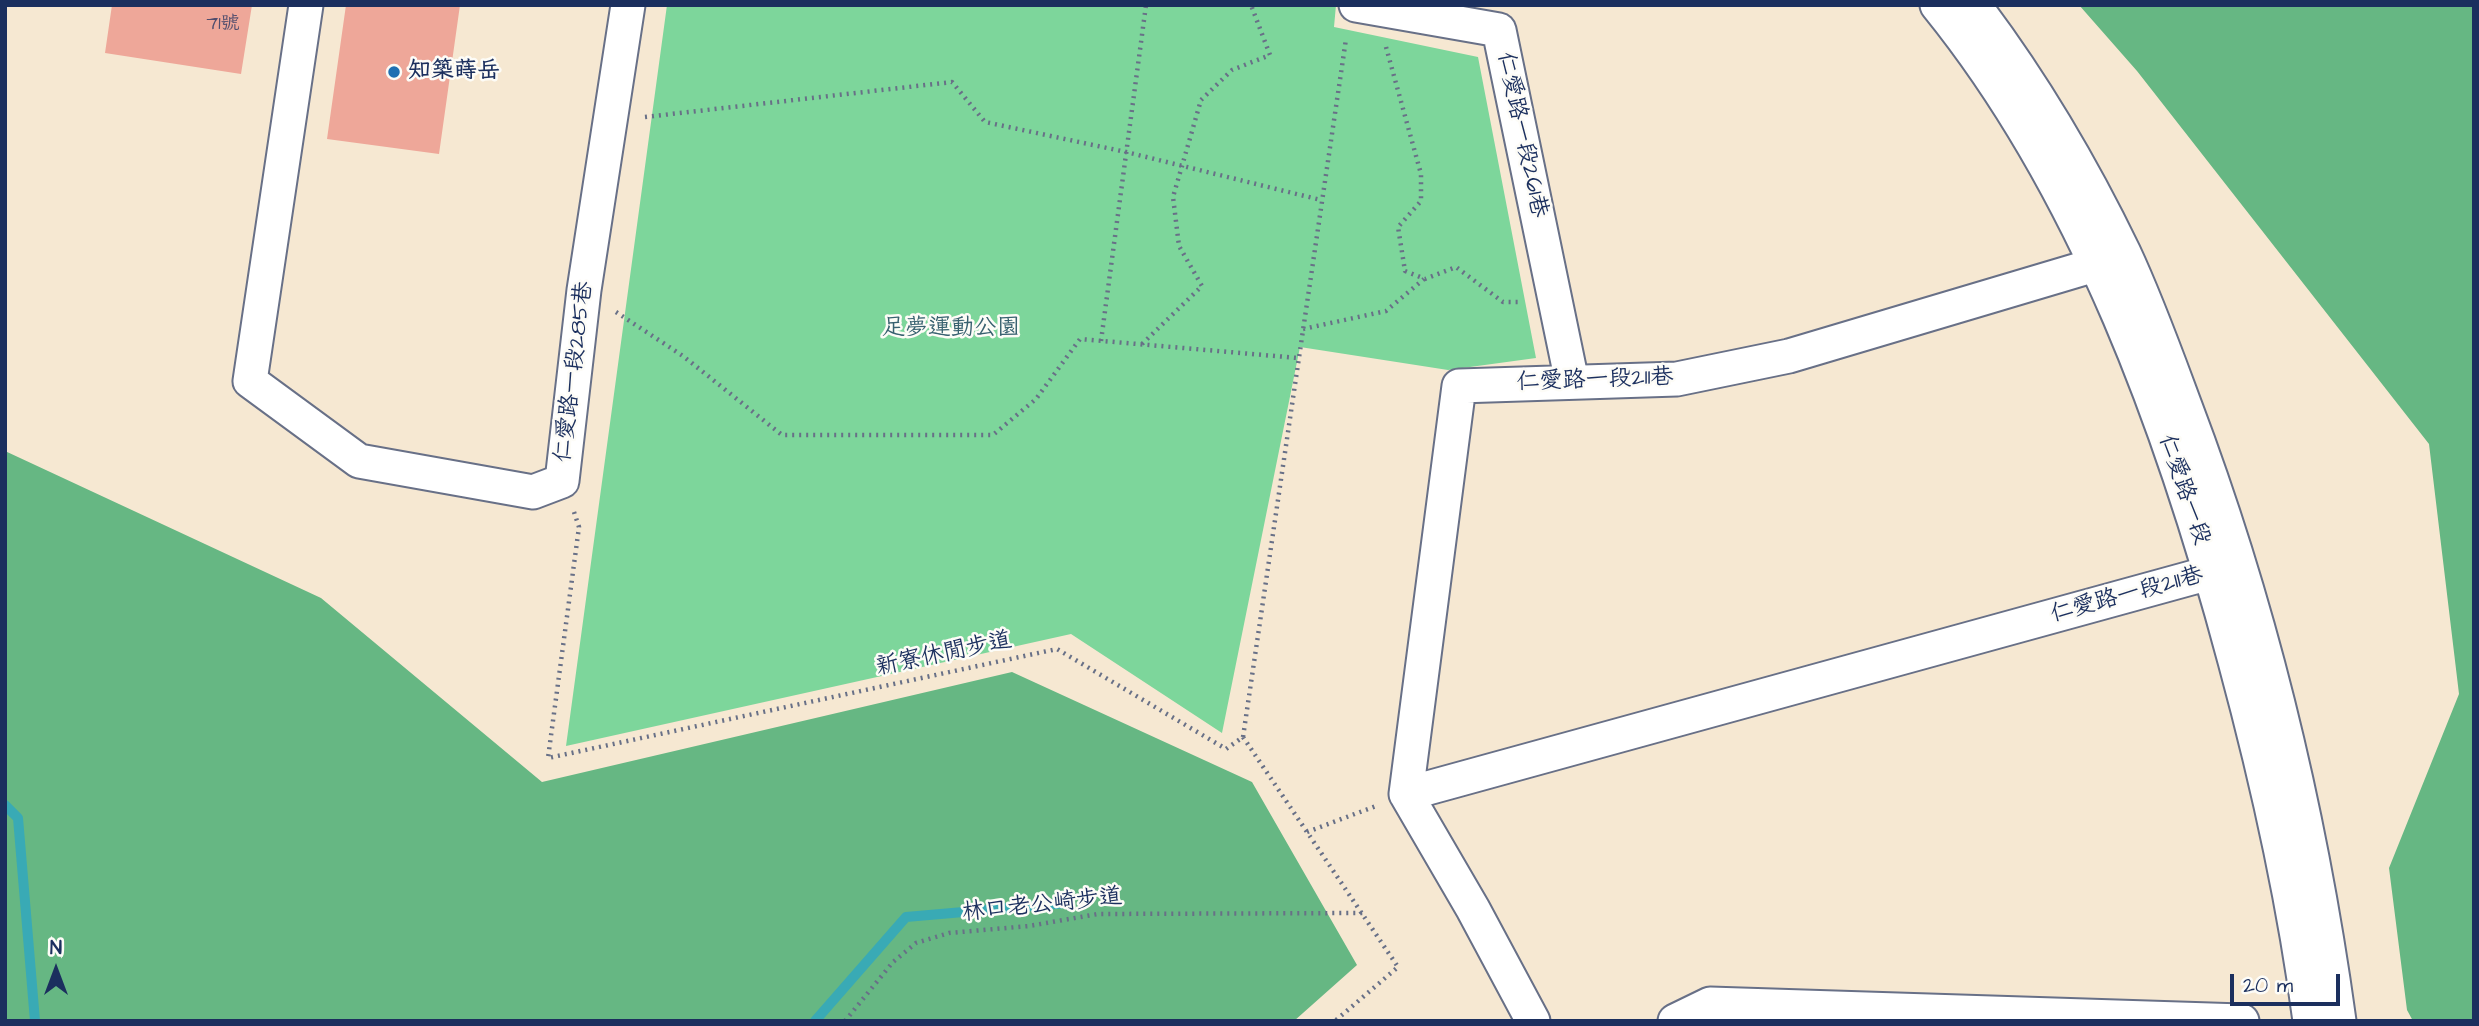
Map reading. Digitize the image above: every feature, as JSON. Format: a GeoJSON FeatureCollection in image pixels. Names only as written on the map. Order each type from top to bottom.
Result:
{"type":"FeatureCollection","features":[{"type":"Feature","properties":{"kind":"street","name":"仁愛路一段285巷"},"geometry":{"type":"LineString","coordinates":[[306,5],[250,381],[359,461],[533,492],[562,481],[584,290],[628,5]]}},
{"type":"Feature","properties":{"kind":"street","name":"仁愛路一段"},"geometry":{"type":"LineString","coordinates":[[1937,5],[1964,39],[2010,108],[2052,179],[2111,260]]}},
{"type":"Feature","properties":{"kind":"street","name":"仁愛路一段"},"geometry":{"type":"LineString","coordinates":[[1974,5],[2013,57],[2076,158],[2111,260],[2210,471],[2263,765],[2300,948],[2310,1021]]}},
{"type":"Feature","properties":{"kind":"street","name":"仁愛路一段261巷"},"geometry":{"type":"LineString","coordinates":[[1360,15],[1499,30],[1572,382]]}},
{"type":"Feature","properties":{"kind":"street","name":"仁愛路一段211巷"},"geometry":{"type":"LineString","coordinates":[[2111,260],[1789,356],[1677,379],[1459,386],[1406,794],[2226,568]]}},
{"type":"Feature","properties":{"kind":"street","name":"仁愛路一段"},"geometry":{"type":"LineString","coordinates":[[2226,568],[2290,751],[2328,939],[2339,1021]]}},
{"type":"Feature","properties":{"kind":"street"},"geometry":{"type":"LineString","coordinates":[[1406,794],[1473,909],[1533,1021]]}},
{"type":"Feature","properties":{"kind":"street"},"geometry":{"type":"LineString","coordinates":[[1675,1021],[1710,1004],[2242,1021]]}},
{"type":"Feature","properties":{"kind":"path"},"geometry":{"type":"LineString","coordinates":[[1101,341],[1146,5]]}},
{"type":"Feature","properties":{"kind":"path"},"geometry":{"type":"LineString","coordinates":[[1141,345],[1202,286],[1179,246],[1173,197],[1201,100],[1232,70],[1270,55],[1251,5]]}},
{"type":"Feature","properties":{"kind":"path"},"geometry":{"type":"LineString","coordinates":[[1335,1021],[1398,967],[1243,737],[1321,200],[1360,15]]}},
{"type":"Feature","properties":{"kind":"path"},"geometry":{"type":"LineString","coordinates":[[1360,15],[1421,174],[1421,201],[1398,226],[1405,271],[1425,279]]}},
{"type":"Feature","properties":{"kind":"path"},"geometry":{"type":"LineString","coordinates":[[610,122],[952,82],[985,122],[1126,152],[1321,200]]}},
{"type":"Feature","properties":{"kind":"path"},"geometry":{"type":"LineString","coordinates":[[1303,329],[1386,311],[1425,279],[1456,267],[1503,302],[1555,302]]}},
{"type":"Feature","properties":{"kind":"path"},"geometry":{"type":"LineString","coordinates":[[584,290],[683,356],[782,435],[993,435],[1036,399],[1080,339],[1298,358]]}},
{"type":"Feature","properties":{"kind":"path","name":"新寮休閒步道"},"geometry":{"type":"LineString","coordinates":[[562,481],[579,527],[548,758],[1057,649],[1226,749],[1243,737]]}},
{"type":"Feature","properties":{"kind":"path"},"geometry":{"type":"LineString","coordinates":[[1307,832],[1406,794]]}},
{"type":"Feature","properties":{"kind":"path","name":"林口老公崎步道"},"geometry":{"type":"LineString","coordinates":[[845,1021],[893,962],[916,943],[949,933],[1029,926],[1098,914],[1363,912]]}},
{"type":"Feature","properties":{"kind":"green space","name":"足夢運動公園"},"geometry":{"type":"Polygon","coordinates":[[[667,5],[1336,5],[1334,27],[1478,57],[1536,358],[1448,370],[1300,347],[1222,733],[1071,634],[566,746],[667,5]]]}},
{"type":"Feature","properties":{"kind":"green space"},"geometry":{"type":"Polygon","coordinates":[[[2079,5],[2474,5],[2474,1021],[2413,1021],[2407,1010],[2389,868],[2459,694],[2429,444],[2137,71],[2079,5]]]}},
{"type":"Feature","properties":{"kind":"green space"},"geometry":{"type":"Polygon","coordinates":[[[5,451],[321,598],[542,782],[1012,672],[1252,782],[1357,965],[1294,1021],[5,1021],[5,451]]]}},
{"type":"Feature","properties":{"kind":"building"},"geometry":{"type":"Polygon","coordinates":[[[112,5],[252,5],[241,74],[105,53],[112,5]]]}},
{"type":"Feature","properties":{"kind":"building","name":"知築蒔岳"},"geometry":{"type":"Polygon","coordinates":[[[346,5],[460,5],[439,154],[327,139],[346,5]]]}},
{"type":"Feature","properties":{"kind":"waterway"},"geometry":{"type":"LineString","coordinates":[[5,805],[18,818],[35,1021]]}},
{"type":"Feature","properties":{"kind":"waterway"},"geometry":{"type":"LineString","coordinates":[[815,1021],[906,917],[1067,903]]}},
{"type":"Feature","properties":{"kind":"place","name":"知築蒔岳"},"geometry":{"type":"Point","coordinates":[394,72]}}]}
